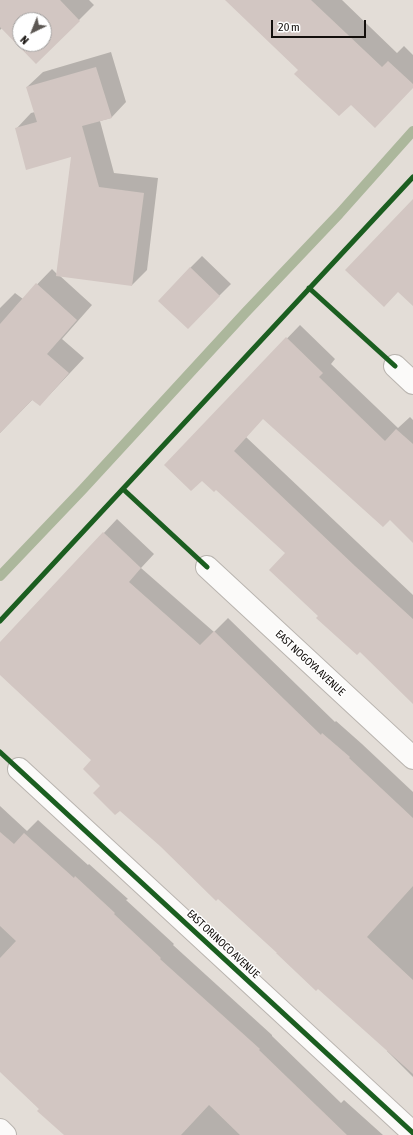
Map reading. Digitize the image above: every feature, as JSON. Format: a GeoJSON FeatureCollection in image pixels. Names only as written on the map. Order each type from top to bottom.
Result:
{"type":"FeatureCollection","features":[{"type":"Feature","properties":{"kind":"street"},"geometry":{"type":"LineString","coordinates":[[395,366],[413,383]]}},
{"type":"Feature","properties":{"kind":"street","name":"EAST NOGOYA AVENUE"},"geometry":{"type":"LineString","coordinates":[[207,567],[413,758]]}},
{"type":"Feature","properties":{"kind":"street","name":"EAST ORINOCO AVENUE"},"geometry":{"type":"LineString","coordinates":[[19,769],[413,1133]]}},
{"type":"Feature","properties":{"kind":"street"},"geometry":{"type":"LineString","coordinates":[[0,1130],[5,1135]]}},
{"type":"Feature","properties":{"kind":"building"},"geometry":{"type":"Polygon","coordinates":[[[0,0],[60,0],[80,21],[52,48],[52,12],[12,12],[12,39],[0,27],[0,0]]]}},
{"type":"Feature","properties":{"kind":"building"},"geometry":{"type":"Polygon","coordinates":[[[225,0],[311,0],[382,67],[388,61],[413,84],[413,88],[375,128],[351,105],[339,116],[294,74],[298,70],[225,0]]]}},
{"type":"Feature","properties":{"kind":"building"},"geometry":{"type":"Polygon","coordinates":[[[24,52],[48,52],[36,64],[24,52]]]}},
{"type":"Feature","properties":{"kind":"building"},"geometry":{"type":"Polygon","coordinates":[[[96,67],[112,118],[82,126],[99,187],[144,193],[132,286],[56,276],[71,157],[26,170],[15,128],[37,122],[26,87],[96,67]]]}},
{"type":"Feature","properties":{"kind":"building"},"geometry":{"type":"Polygon","coordinates":[[[413,199],[413,306],[398,292],[384,307],[345,270],[413,199]]]}},
{"type":"Feature","properties":{"kind":"building"},"geometry":{"type":"Polygon","coordinates":[[[190,267],[220,296],[188,329],[158,301],[190,267]]]}},
{"type":"Feature","properties":{"kind":"building"},"geometry":{"type":"Polygon","coordinates":[[[36,283],[77,320],[47,354],[69,373],[40,406],[32,400],[0,433],[0,324],[36,283]]]}},
{"type":"Feature","properties":{"kind":"building"},"geometry":{"type":"Polygon","coordinates":[[[286,337],[323,373],[319,377],[385,441],[396,429],[413,444],[413,543],[390,520],[383,527],[263,419],[234,451],[413,619],[413,704],[360,652],[357,655],[316,618],[318,616],[269,570],[285,553],[216,490],[214,492],[202,481],[191,491],[164,465],[286,337]]]}},
{"type":"Feature","properties":{"kind":"building"},"geometry":{"type":"Polygon","coordinates":[[[103,532],[141,568],[129,582],[200,645],[214,631],[321,735],[322,733],[350,757],[349,758],[413,818],[413,886],[367,937],[413,980],[413,1074],[318,989],[316,991],[277,953],[218,899],[216,901],[160,846],[120,811],[115,815],[93,793],[100,786],[83,769],[91,760],[0,675],[0,642],[103,532]]]}},
{"type":"Feature","properties":{"kind":"building"},"geometry":{"type":"Polygon","coordinates":[[[0,832],[14,844],[24,833],[74,878],[75,876],[115,913],[114,914],[161,958],[160,959],[260,1049],[259,1050],[347,1135],[240,1135],[209,1105],[181,1135],[64,1135],[37,1111],[39,1109],[0,1072],[0,958],[16,941],[0,926],[0,832]]]}},
{"type":"Feature","properties":{"kind":"waterway"},"geometry":{"type":"LineString","coordinates":[[0,576],[339,214],[413,131]]}},
{"type":"Feature","properties":{"kind":"cycle path"},"geometry":{"type":"LineString","coordinates":[[0,621],[413,177]]}},
{"type":"Feature","properties":{"kind":"cycle path"},"geometry":{"type":"LineString","coordinates":[[309,288],[395,366]]}},
{"type":"Feature","properties":{"kind":"cycle path"},"geometry":{"type":"LineString","coordinates":[[123,489],[207,567]]}},
{"type":"Feature","properties":{"kind":"cycle path"},"geometry":{"type":"LineString","coordinates":[[0,752],[413,1133]]}}]}
